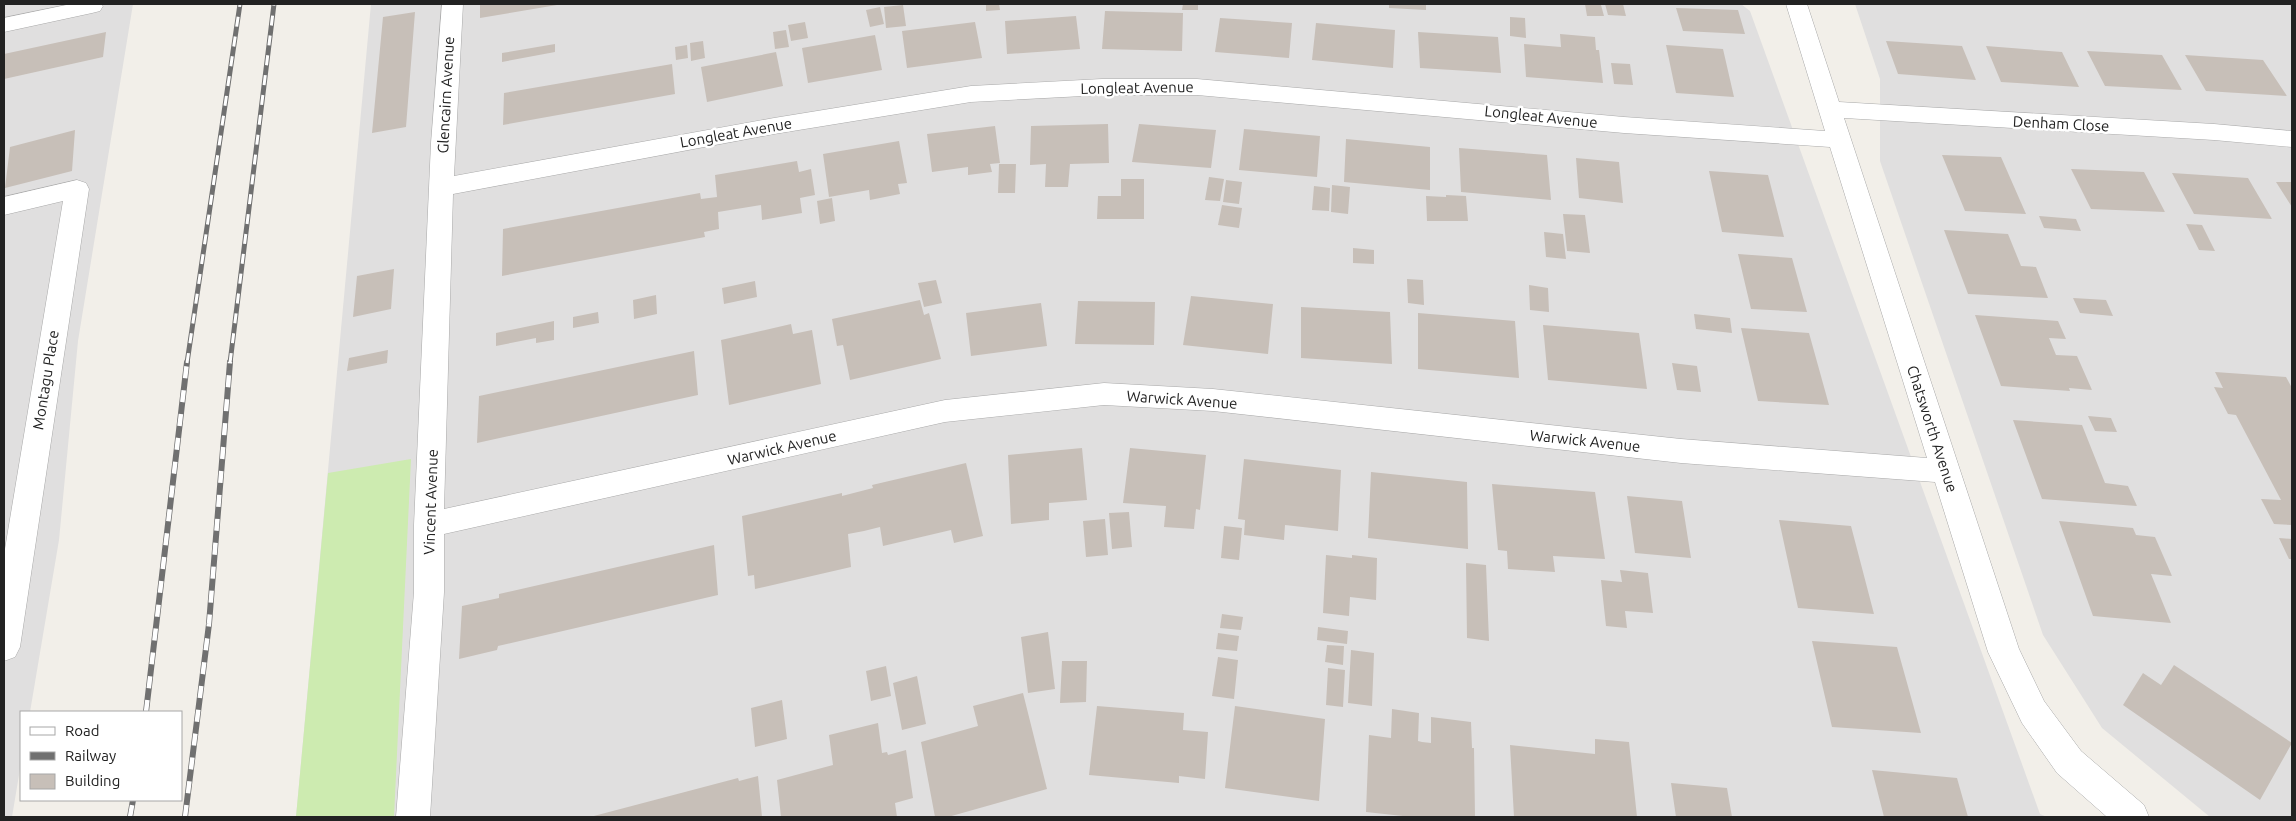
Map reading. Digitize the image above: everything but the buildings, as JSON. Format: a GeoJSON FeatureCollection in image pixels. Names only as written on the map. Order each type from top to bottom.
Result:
{"type":"FeatureCollection","features":[{"type":"Feature","properties":{"kind":"street","name":"Glencairn Avenue"},"geometry":{"type":"LineString","coordinates":[[442,187],[452,4]]}},
{"type":"Feature","properties":{"kind":"street","name":"Chatsworth Avenue"},"geometry":{"type":"LineString","coordinates":[[1796,4],[2004,652],[2033,712],[2069,762],[2132,817]]}},
{"type":"Feature","properties":{"kind":"street"},"geometry":{"type":"LineString","coordinates":[[4,26],[92,6]]}},
{"type":"Feature","properties":{"kind":"street","name":"Longleat Avenue"},"geometry":{"type":"LineString","coordinates":[[442,187],[774,126],[970,94],[1102,87],[1197,87],[1624,125],[1839,140]]}},
{"type":"Feature","properties":{"kind":"street","name":"Denham Close"},"geometry":{"type":"LineString","coordinates":[[1830,109],[2214,132],[2292,139]]}},
{"type":"Feature","properties":{"kind":"street","name":"Vincent Avenue"},"geometry":{"type":"LineString","coordinates":[[414,817],[429,592],[429,525],[442,187]]}},
{"type":"Feature","properties":{"kind":"street","name":"Montagu Place"},"geometry":{"type":"LineString","coordinates":[[4,206],[77,189],[4,647]]}},
{"type":"Feature","properties":{"kind":"street","name":"Warwick Avenue"},"geometry":{"type":"LineString","coordinates":[[429,525],[946,411],[1104,394],[1212,400],[1681,451],[1946,470]]}},
{"type":"Feature","properties":{"kind":"shaded area"},"geometry":{"type":"Polygon","coordinates":[[[4,4],[133,4],[78,341],[59,540],[30,711],[20,711],[20,769],[12,817],[4,817],[4,4]]]}},
{"type":"Feature","properties":{"kind":"shaded area"},"geometry":{"type":"Polygon","coordinates":[[[371,4],[1741,4],[1750,11],[2040,814],[2047,817],[296,817],[371,4]]]}},
{"type":"Feature","properties":{"kind":"shaded area"},"geometry":{"type":"Polygon","coordinates":[[[1855,4],[2292,4],[2292,817],[2210,817],[2102,728],[2043,635],[1880,161],[1880,79],[1855,4]]]}},
{"type":"Feature","properties":{"kind":"green space"},"geometry":{"type":"Polygon","coordinates":[[[411,459],[394,817],[296,817],[328,473],[411,459]]]}},
{"type":"Feature","properties":{"kind":"railway"},"geometry":{"type":"LineString","coordinates":[[187,363],[240,4]]}},
{"type":"Feature","properties":{"kind":"railway"},"geometry":{"type":"LineString","coordinates":[[230,363],[274,4]]}},
{"type":"Feature","properties":{"kind":"railway"},"geometry":{"type":"LineString","coordinates":[[146,711],[187,362]]}},
{"type":"Feature","properties":{"kind":"railway"},"geometry":{"type":"LineString","coordinates":[[185,817],[209,624],[230,362]]}},
{"type":"Feature","properties":{"kind":"railway"},"geometry":{"type":"LineString","coordinates":[[130,817],[133,801]]}}]}
